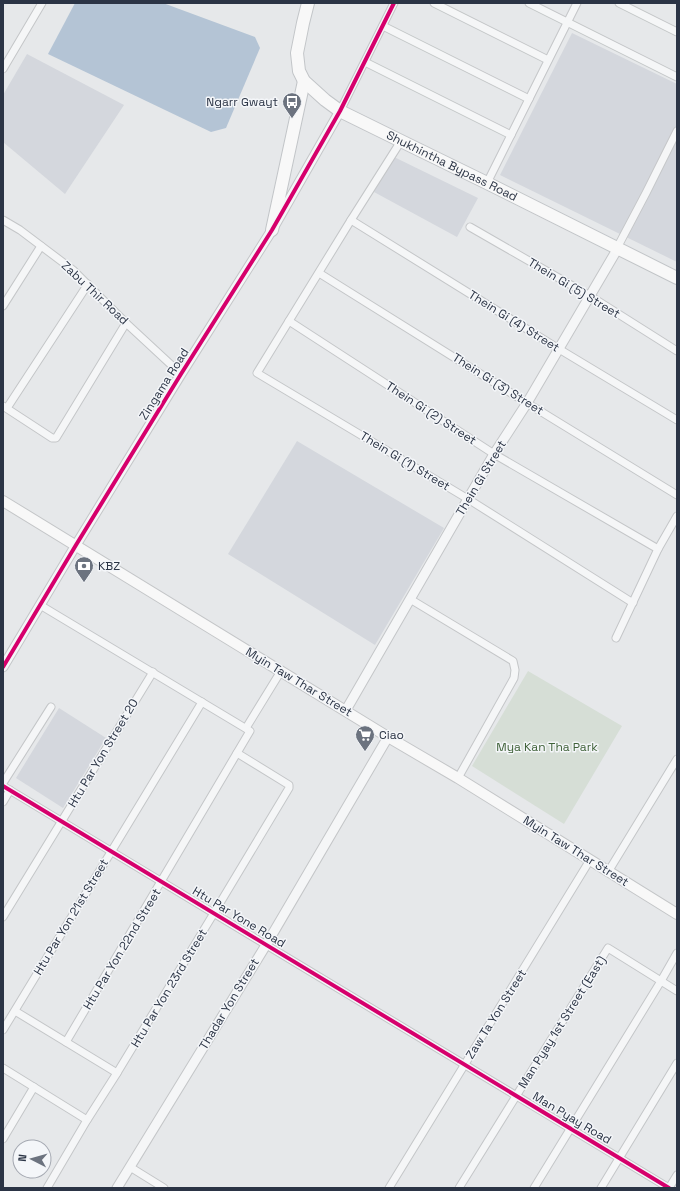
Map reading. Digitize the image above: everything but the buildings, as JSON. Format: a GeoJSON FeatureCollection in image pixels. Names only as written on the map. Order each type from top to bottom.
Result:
{"type":"FeatureCollection","features":[{"type":"Feature","properties":{"kind":"main road"},"geometry":{"type":"LineString","coordinates":[[272,230],[304,81],[299,71],[297,53],[308,3]]}},
{"type":"Feature","properties":{"kind":"main road","name":"Shukhintha Bypass Road"},"geometry":{"type":"LineString","coordinates":[[304,81],[325,100],[340,110],[677,278]]}},
{"type":"Feature","properties":{"kind":"main road","name":"Myin Taw Thar Street"},"geometry":{"type":"LineString","coordinates":[[3,501],[388,737],[458,778],[677,914]]}},
{"type":"Feature","properties":{"kind":"street"},"geometry":{"type":"LineString","coordinates":[[3,69],[42,3]]}},
{"type":"Feature","properties":{"kind":"street"},"geometry":{"type":"LineString","coordinates":[[340,110],[394,3]]}},
{"type":"Feature","properties":{"kind":"street"},"geometry":{"type":"LineString","coordinates":[[434,3],[548,60]]}},
{"type":"Feature","properties":{"kind":"street"},"geometry":{"type":"LineString","coordinates":[[529,3],[677,77]]}},
{"type":"Feature","properties":{"kind":"street"},"geometry":{"type":"LineString","coordinates":[[487,183],[577,3]]}},
{"type":"Feature","properties":{"kind":"street"},"geometry":{"type":"LineString","coordinates":[[619,3],[677,32]]}},
{"type":"Feature","properties":{"kind":"street"},"geometry":{"type":"LineString","coordinates":[[383,26],[529,99]]}},
{"type":"Feature","properties":{"kind":"street"},"geometry":{"type":"LineString","coordinates":[[364,62],[511,135]]}},
{"type":"Feature","properties":{"kind":"street","name":"Zingama Road"},"geometry":{"type":"LineString","coordinates":[[3,667],[181,374],[272,230],[340,110]]}},
{"type":"Feature","properties":{"kind":"street"},"geometry":{"type":"LineString","coordinates":[[618,248],[677,131]]}},
{"type":"Feature","properties":{"kind":"street"},"geometry":{"type":"LineString","coordinates":[[289,321],[401,141]]}},
{"type":"Feature","properties":{"kind":"street","name":"Zabu Thir Road"},"geometry":{"type":"LineString","coordinates":[[3,220],[20,230],[73,270],[126,323],[181,374]]}},
{"type":"Feature","properties":{"kind":"street","name":"Thein Gi (4) Street"},"geometry":{"type":"LineString","coordinates":[[351,220],[677,420]]}},
{"type":"Feature","properties":{"kind":"street","name":"Thein Gi (5) Street"},"geometry":{"type":"LineString","coordinates":[[470,227],[590,296],[677,351]]}},
{"type":"Feature","properties":{"kind":"street"},"geometry":{"type":"LineString","coordinates":[[3,306],[41,246]]}},
{"type":"Feature","properties":{"kind":"street","name":"Thein Gi Street"},"geometry":{"type":"LineString","coordinates":[[346,710],[494,454],[527,403],[618,248]]}},
{"type":"Feature","properties":{"kind":"street","name":"Thein Gi (3) Street"},"geometry":{"type":"LineString","coordinates":[[320,273],[677,495]]}},
{"type":"Feature","properties":{"kind":"street"},"geometry":{"type":"LineString","coordinates":[[88,284],[5,407],[52,438],[56,438],[126,323]]}},
{"type":"Feature","properties":{"kind":"street","name":"Thein Gi (1) Street"},"geometry":{"type":"LineString","coordinates":[[289,321],[257,373],[468,499],[633,603]]}},
{"type":"Feature","properties":{"kind":"street","name":"Thein Gi (2) Street"},"geometry":{"type":"LineString","coordinates":[[289,321],[494,454],[658,549]]}},
{"type":"Feature","properties":{"kind":"street"},"geometry":{"type":"LineString","coordinates":[[616,638],[658,549],[677,516]]}},
{"type":"Feature","properties":{"kind":"street"},"geometry":{"type":"LineString","coordinates":[[410,599],[513,661],[515,670],[514,678],[458,778]]}},
{"type":"Feature","properties":{"kind":"street"},"geometry":{"type":"LineString","coordinates":[[40,605],[248,730]]}},
{"type":"Feature","properties":{"kind":"street","name":"Htu Par Yon 22nd Street"},"geometry":{"type":"LineString","coordinates":[[66,1042],[237,753],[281,671]]}},
{"type":"Feature","properties":{"kind":"street","name":"Htu Par Yon Street 20"},"geometry":{"type":"LineString","coordinates":[[3,917],[153,672]]}},
{"type":"Feature","properties":{"kind":"street","name":"Htu Par Yon 21st Street"},"geometry":{"type":"LineString","coordinates":[[3,1030],[202,702]]}},
{"type":"Feature","properties":{"kind":"street"},"geometry":{"type":"LineString","coordinates":[[3,784],[51,707]]}},
{"type":"Feature","properties":{"kind":"street","name":"Thadar Yon Street"},"geometry":{"type":"LineString","coordinates":[[117,1188],[266,945],[388,737]]}},
{"type":"Feature","properties":{"kind":"street","name":"Htu Par Yon 23rd Street"},"geometry":{"type":"LineString","coordinates":[[47,1188],[214,913],[289,786],[237,753]]}},
{"type":"Feature","properties":{"kind":"street"},"geometry":{"type":"LineString","coordinates":[[608,872],[677,759]]}},
{"type":"Feature","properties":{"kind":"street","name":"Htu Par Yone Road"},"geometry":{"type":"LineString","coordinates":[[3,784],[10,790],[464,1065]]}},
{"type":"Feature","properties":{"kind":"street"},"geometry":{"type":"LineString","coordinates":[[3,802],[10,790]]}},
{"type":"Feature","properties":{"kind":"street","name":"Zaw Ta Yon Street"},"geometry":{"type":"LineString","coordinates":[[389,1188],[590,860]]}},
{"type":"Feature","properties":{"kind":"street","name":"Man Pyay 1st Street (East)"},"geometry":{"type":"LineString","coordinates":[[459,1188],[608,948],[661,981]]}},
{"type":"Feature","properties":{"kind":"street"},"geometry":{"type":"LineString","coordinates":[[534,1188],[677,953]]}},
{"type":"Feature","properties":{"kind":"street"},"geometry":{"type":"LineString","coordinates":[[661,981],[677,991]]}},
{"type":"Feature","properties":{"kind":"street"},"geometry":{"type":"LineString","coordinates":[[15,1011],[117,1073]]}},
{"type":"Feature","properties":{"kind":"street"},"geometry":{"type":"LineString","coordinates":[[601,1188],[677,1064]]}},
{"type":"Feature","properties":{"kind":"street","name":"Man Pyay Road"},"geometry":{"type":"LineString","coordinates":[[464,1065],[669,1188]]}},
{"type":"Feature","properties":{"kind":"street"},"geometry":{"type":"LineString","coordinates":[[3,1068],[87,1120]]}},
{"type":"Feature","properties":{"kind":"street"},"geometry":{"type":"LineString","coordinates":[[3,1138],[34,1087]]}},
{"type":"Feature","properties":{"kind":"street"},"geometry":{"type":"LineString","coordinates":[[130,1167],[164,1188]]}},
{"type":"Feature","properties":{"kind":"street"},"geometry":{"type":"LineString","coordinates":[[669,1188],[677,1175]]}},
{"type":"Feature","properties":{"kind":"shaded area"},"geometry":{"type":"Polygon","coordinates":[[[572,33],[677,84],[677,262],[500,175],[572,33]]]}},
{"type":"Feature","properties":{"kind":"shaded area"},"geometry":{"type":"Polygon","coordinates":[[[27,54],[124,105],[65,194],[3,142],[3,95],[27,54]]]}},
{"type":"Feature","properties":{"kind":"shaded area"},"geometry":{"type":"Polygon","coordinates":[[[392,156],[478,198],[457,237],[374,192],[392,156]]]}},
{"type":"Feature","properties":{"kind":"shaded area"},"geometry":{"type":"Polygon","coordinates":[[[297,441],[444,528],[375,645],[228,554],[297,441]]]}},
{"type":"Feature","properties":{"kind":"shaded area"},"geometry":{"type":"Polygon","coordinates":[[[59,708],[106,738],[63,808],[16,778],[59,708]]]}},
{"type":"Feature","properties":{"kind":"green space","name":"Mya Kan Tha Park"},"geometry":{"type":"Polygon","coordinates":[[[528,671],[622,726],[564,824],[472,766],[528,671]]]}},
{"type":"Feature","properties":{"kind":"water"},"geometry":{"type":"Polygon","coordinates":[[[75,3],[163,3],[255,37],[260,48],[226,128],[211,132],[48,54],[75,3]]]}},
{"type":"Feature","properties":{"kind":"cycle path"},"geometry":{"type":"LineString","coordinates":[[3,667],[181,374],[272,230],[340,111],[394,3]]}},
{"type":"Feature","properties":{"kind":"cycle path"},"geometry":{"type":"LineString","coordinates":[[3,786],[669,1188]]}},
{"type":"Feature","properties":{"kind":"place","name":"Ngarr Gwayt"},"geometry":{"type":"Point","coordinates":[292,119]}},
{"type":"Feature","properties":{"kind":"place","name":"KBZ"},"geometry":{"type":"Point","coordinates":[84,583]}},
{"type":"Feature","properties":{"kind":"place","name":"Ciao"},"geometry":{"type":"Point","coordinates":[365,752]}}]}
